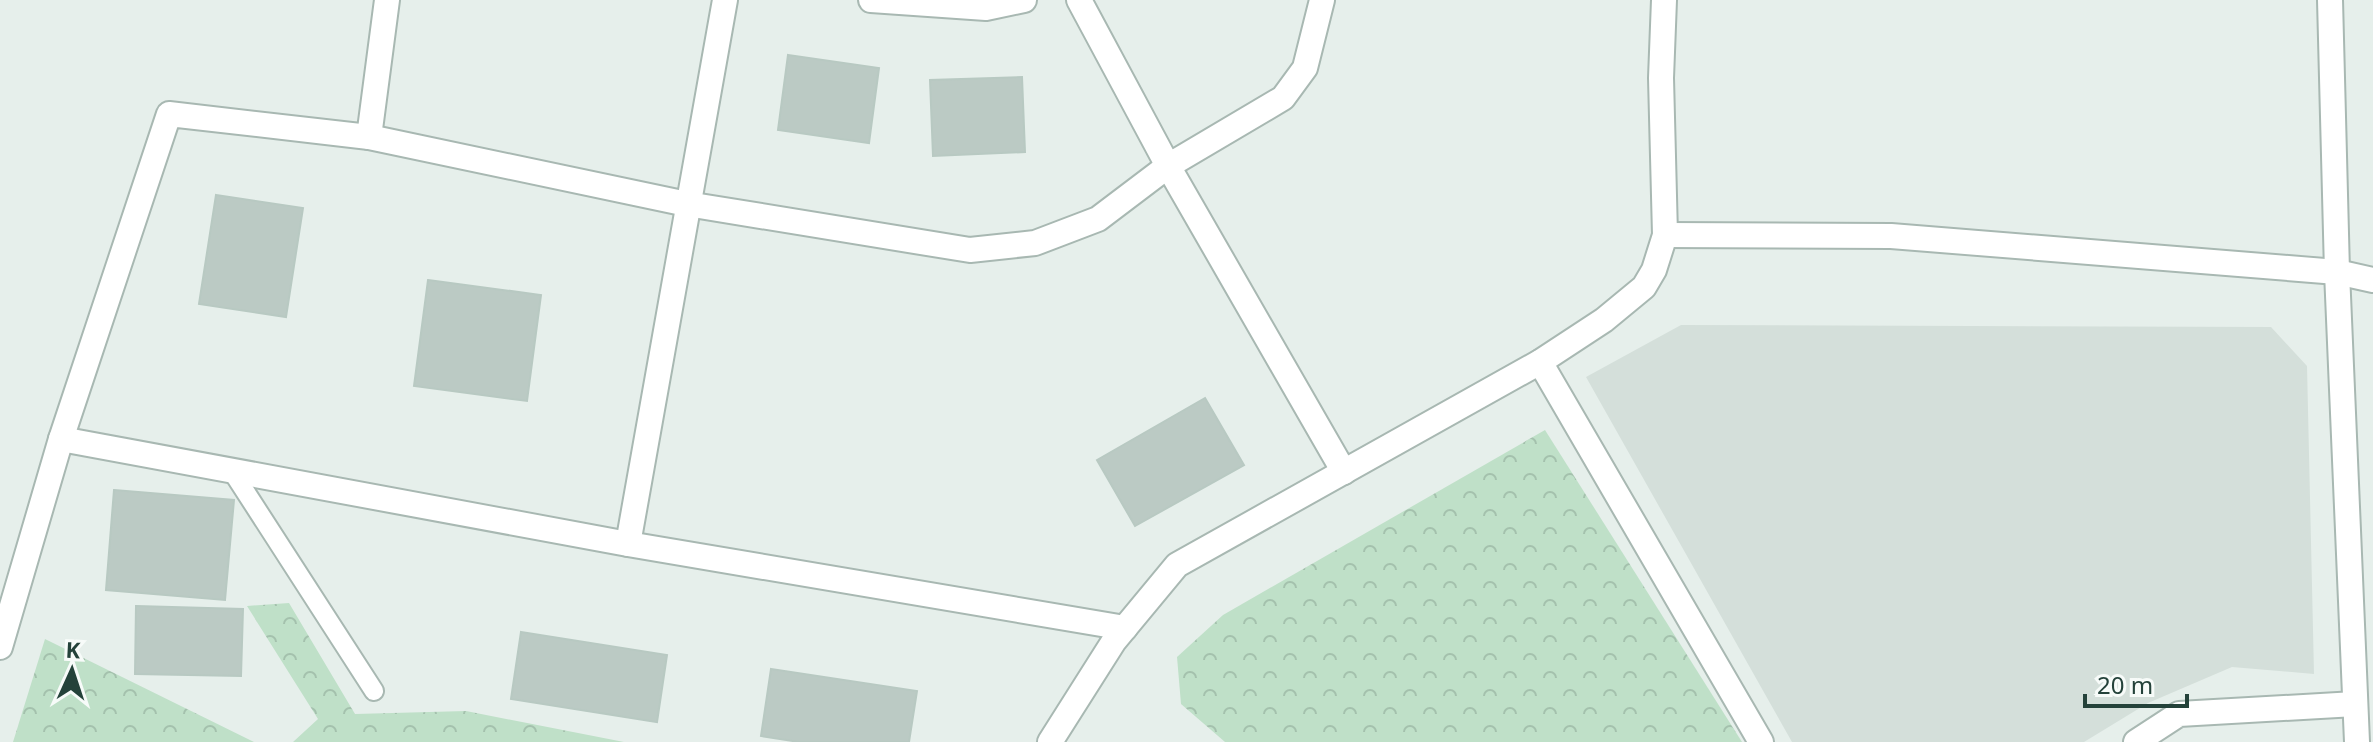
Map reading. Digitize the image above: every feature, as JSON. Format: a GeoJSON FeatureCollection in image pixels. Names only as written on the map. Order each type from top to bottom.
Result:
{"type":"FeatureCollection","features":[{"type":"Feature","properties":{"kind":"street"},"geometry":{"type":"LineString","coordinates":[[369,137],[387,0]]}},
{"type":"Feature","properties":{"kind":"street"},"geometry":{"type":"LineString","coordinates":[[628,544],[725,0]]}},
{"type":"Feature","properties":{"kind":"street"},"geometry":{"type":"LineString","coordinates":[[871,0],[986,8],[1024,0]]}},
{"type":"Feature","properties":{"kind":"street"},"geometry":{"type":"LineString","coordinates":[[1079,0],[1168,166],[1344,472]]}},
{"type":"Feature","properties":{"kind":"street"},"geometry":{"type":"LineString","coordinates":[[0,647],[61,439],[169,114],[369,137],[687,204],[970,250],[1035,243],[1098,219],[1168,166],[1283,98],[1305,68],[1322,0]]}},
{"type":"Feature","properties":{"kind":"street"},"geometry":{"type":"LineString","coordinates":[[1050,742],[1105,655],[1177,565],[1540,362],[1604,320],[1644,287],[1654,270],[1665,235],[1661,78],[1664,0]]}},
{"type":"Feature","properties":{"kind":"street"},"geometry":{"type":"LineString","coordinates":[[2330,0],[2337,272],[2361,688],[2357,742]]}},
{"type":"Feature","properties":{"kind":"street"},"geometry":{"type":"LineString","coordinates":[[1665,235],[1891,236],[2337,272],[2373,280]]}},
{"type":"Feature","properties":{"kind":"street"},"geometry":{"type":"LineString","coordinates":[[1540,362],[1761,742]]}},
{"type":"Feature","properties":{"kind":"street"},"geometry":{"type":"LineString","coordinates":[[61,439],[628,544],[1125,628]]}},
{"type":"Feature","properties":{"kind":"street"},"geometry":{"type":"LineString","coordinates":[[2136,742],[2179,714],[2361,688]]}},
{"type":"Feature","properties":{"kind":"lane"},"geometry":{"type":"LineString","coordinates":[[232,471],[374,691]]}},
{"type":"Feature","properties":{"kind":"shaded area"},"geometry":{"type":"Polygon","coordinates":[[[1681,325],[2271,327],[2307,366],[2314,674],[2232,667],[2148,703],[2084,742],[1792,742],[1586,377],[1681,325]]]}},
{"type":"Feature","properties":{"kind":"green space"},"geometry":{"type":"Polygon","coordinates":[[[1545,430],[1742,742],[1225,742],[1181,704],[1177,657],[1223,615],[1545,430]]]}},
{"type":"Feature","properties":{"kind":"green space"},"geometry":{"type":"Polygon","coordinates":[[[289,603],[355,714],[466,711],[624,742],[293,742],[318,719],[247,606],[289,603]]]}},
{"type":"Feature","properties":{"kind":"green space"},"geometry":{"type":"Polygon","coordinates":[[[45,639],[254,742],[13,742],[45,639]]]}},
{"type":"Feature","properties":{"kind":"building"},"geometry":{"type":"Polygon","coordinates":[[[788,55],[879,68],[869,143],[778,130],[788,55]]]}},
{"type":"Feature","properties":{"kind":"building"},"geometry":{"type":"Polygon","coordinates":[[[1022,77],[1025,152],[933,156],[930,80],[1022,77]]]}},
{"type":"Feature","properties":{"kind":"building"},"geometry":{"type":"Polygon","coordinates":[[[216,195],[303,208],[286,317],[199,304],[216,195]]]}},
{"type":"Feature","properties":{"kind":"building"},"geometry":{"type":"Polygon","coordinates":[[[428,280],[541,295],[527,401],[414,386],[428,280]]]}},
{"type":"Feature","properties":{"kind":"building"},"geometry":{"type":"Polygon","coordinates":[[[1205,398],[1244,465],[1135,526],[1097,460],[1205,398]]]}},
{"type":"Feature","properties":{"kind":"building"},"geometry":{"type":"Polygon","coordinates":[[[114,490],[234,500],[225,600],[106,590],[114,490]]]}},
{"type":"Feature","properties":{"kind":"building"},"geometry":{"type":"Polygon","coordinates":[[[136,606],[243,609],[241,676],[135,674],[136,606]]]}},
{"type":"Feature","properties":{"kind":"building"},"geometry":{"type":"Polygon","coordinates":[[[521,632],[667,655],[657,722],[511,699],[521,632]]]}},
{"type":"Feature","properties":{"kind":"building"},"geometry":{"type":"Polygon","coordinates":[[[771,669],[917,691],[909,742],[799,742],[761,736],[771,669]]]}}]}
